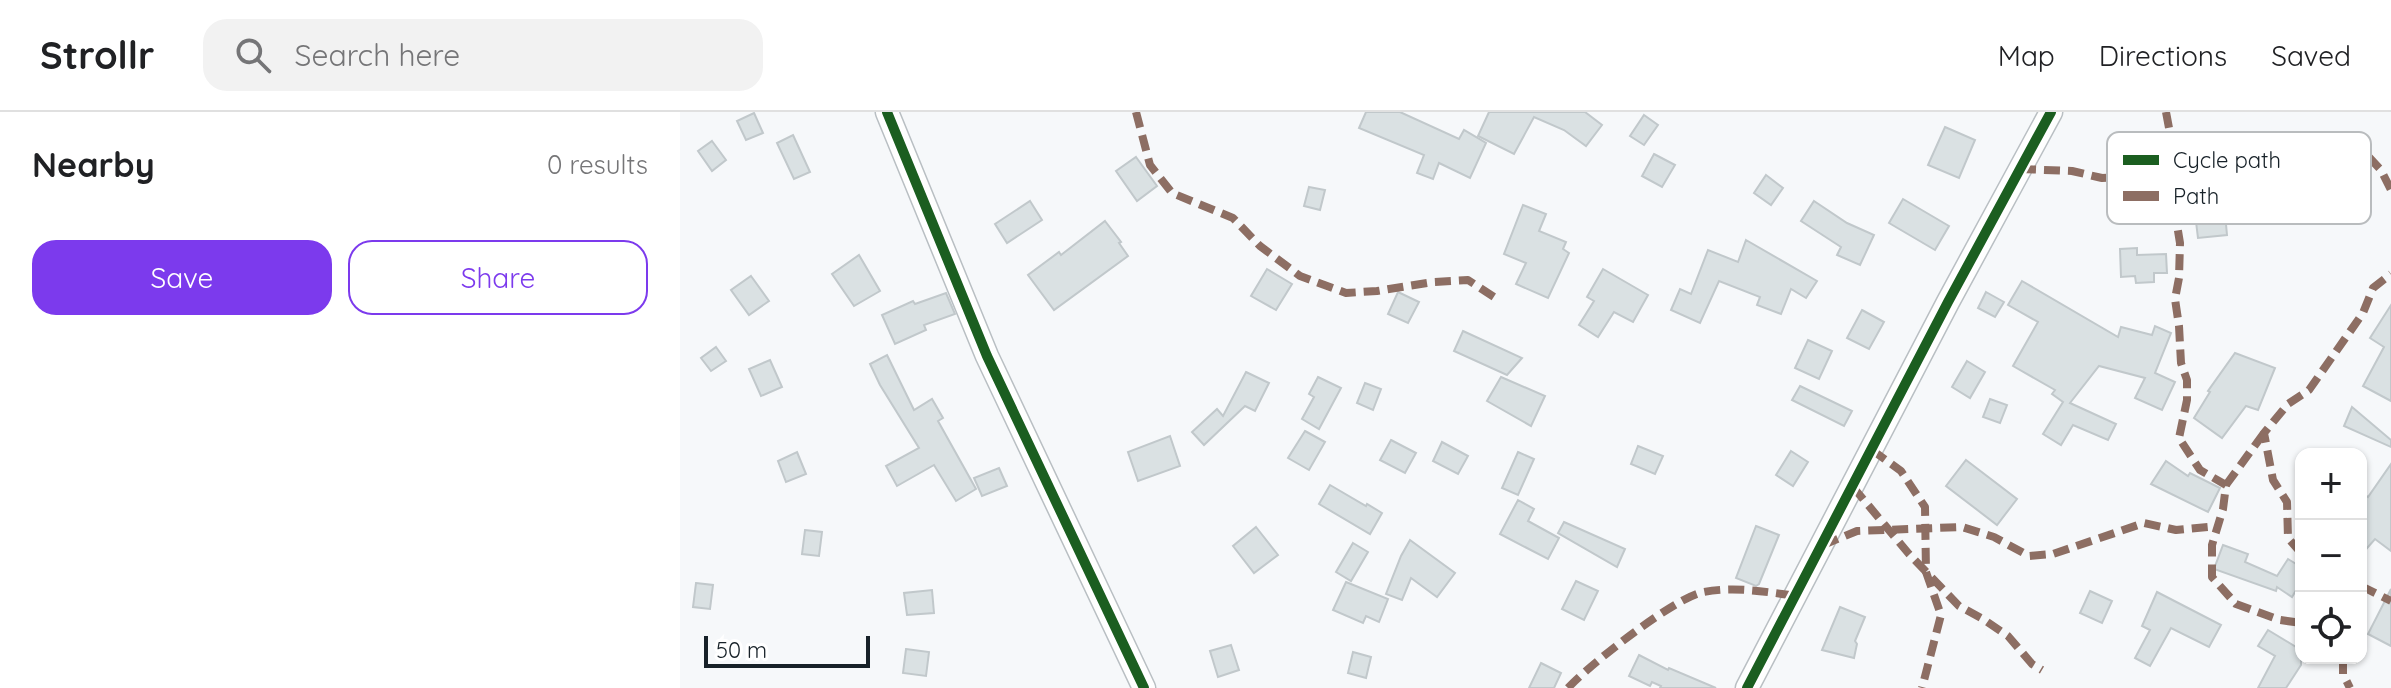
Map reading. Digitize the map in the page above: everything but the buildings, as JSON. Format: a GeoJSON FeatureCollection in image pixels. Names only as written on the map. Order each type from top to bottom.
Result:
{"type":"FeatureCollection","features":[{"type":"Feature","properties":{"kind":"street"},"geometry":{"type":"LineString","coordinates":[[887,112],[987,356],[1144,688]]}},
{"type":"Feature","properties":{"kind":"street"},"geometry":{"type":"LineString","coordinates":[[1747,688],[1948,302],[2051,112]]}},
{"type":"Feature","properties":{"kind":"marked path"},"geometry":{"type":"LineString","coordinates":[[1136,112],[1150,165],[1172,193],[1233,218],[1260,246],[1300,276],[1346,293],[1468,280],[1500,301]]}},
{"type":"Feature","properties":{"kind":"marked path"},"geometry":{"type":"LineString","coordinates":[[2166,112],[2170,132]]}},
{"type":"Feature","properties":{"kind":"marked path"},"geometry":{"type":"LineString","coordinates":[[2371,159],[2381,170],[2391,190]]}},
{"type":"Feature","properties":{"kind":"marked path"},"geometry":{"type":"LineString","coordinates":[[2020,169],[2072,171],[2107,178]]}},
{"type":"Feature","properties":{"kind":"marked path"},"geometry":{"type":"LineString","coordinates":[[2177,224],[2180,243],[2175,299],[2181,363],[2187,380],[2187,400],[2179,438],[2200,470],[2226,485],[2223,509],[2212,545],[2212,577],[2236,604],[2295,622]]}},
{"type":"Feature","properties":{"kind":"marked path"},"geometry":{"type":"LineString","coordinates":[[2295,546],[2288,538],[2287,502],[2273,480],[2264,433],[2288,404],[2309,390],[2363,313],[2373,288],[2391,274]]}},
{"type":"Feature","properties":{"kind":"marked path"},"geometry":{"type":"LineString","coordinates":[[2226,485],[2264,433]]}},
{"type":"Feature","properties":{"kind":"marked path"},"geometry":{"type":"LineString","coordinates":[[1872,450],[1901,471],[1925,507],[1926,572],[1941,615],[1922,688]]}},
{"type":"Feature","properties":{"kind":"marked path"},"geometry":{"type":"LineString","coordinates":[[1853,487],[1909,554],[1959,606],[2008,636],[2032,664],[2042,670]]}},
{"type":"Feature","properties":{"kind":"marked path"},"geometry":{"type":"LineString","coordinates":[[1823,545],[1857,531],[1962,527],[1994,537],[2029,556],[2053,554],[2144,523],[2176,530],[2217,526]]}},
{"type":"Feature","properties":{"kind":"marked path"},"geometry":{"type":"LineString","coordinates":[[2367,589],[2391,601]]}},
{"type":"Feature","properties":{"kind":"marked path"},"geometry":{"type":"LineString","coordinates":[[1568,688],[1633,633],[1691,596],[1727,590],[1797,596]]}},
{"type":"Feature","properties":{"kind":"marked path"},"geometry":{"type":"LineString","coordinates":[[2343,664],[2343,674],[2350,688]]}},
{"type":"Feature","properties":{"kind":"cycle path"},"geometry":{"type":"LineString","coordinates":[[887,112],[987,356],[1144,688]]}},
{"type":"Feature","properties":{"kind":"cycle path"},"geometry":{"type":"LineString","coordinates":[[1747,688],[1948,302],[2051,112]]}}]}
